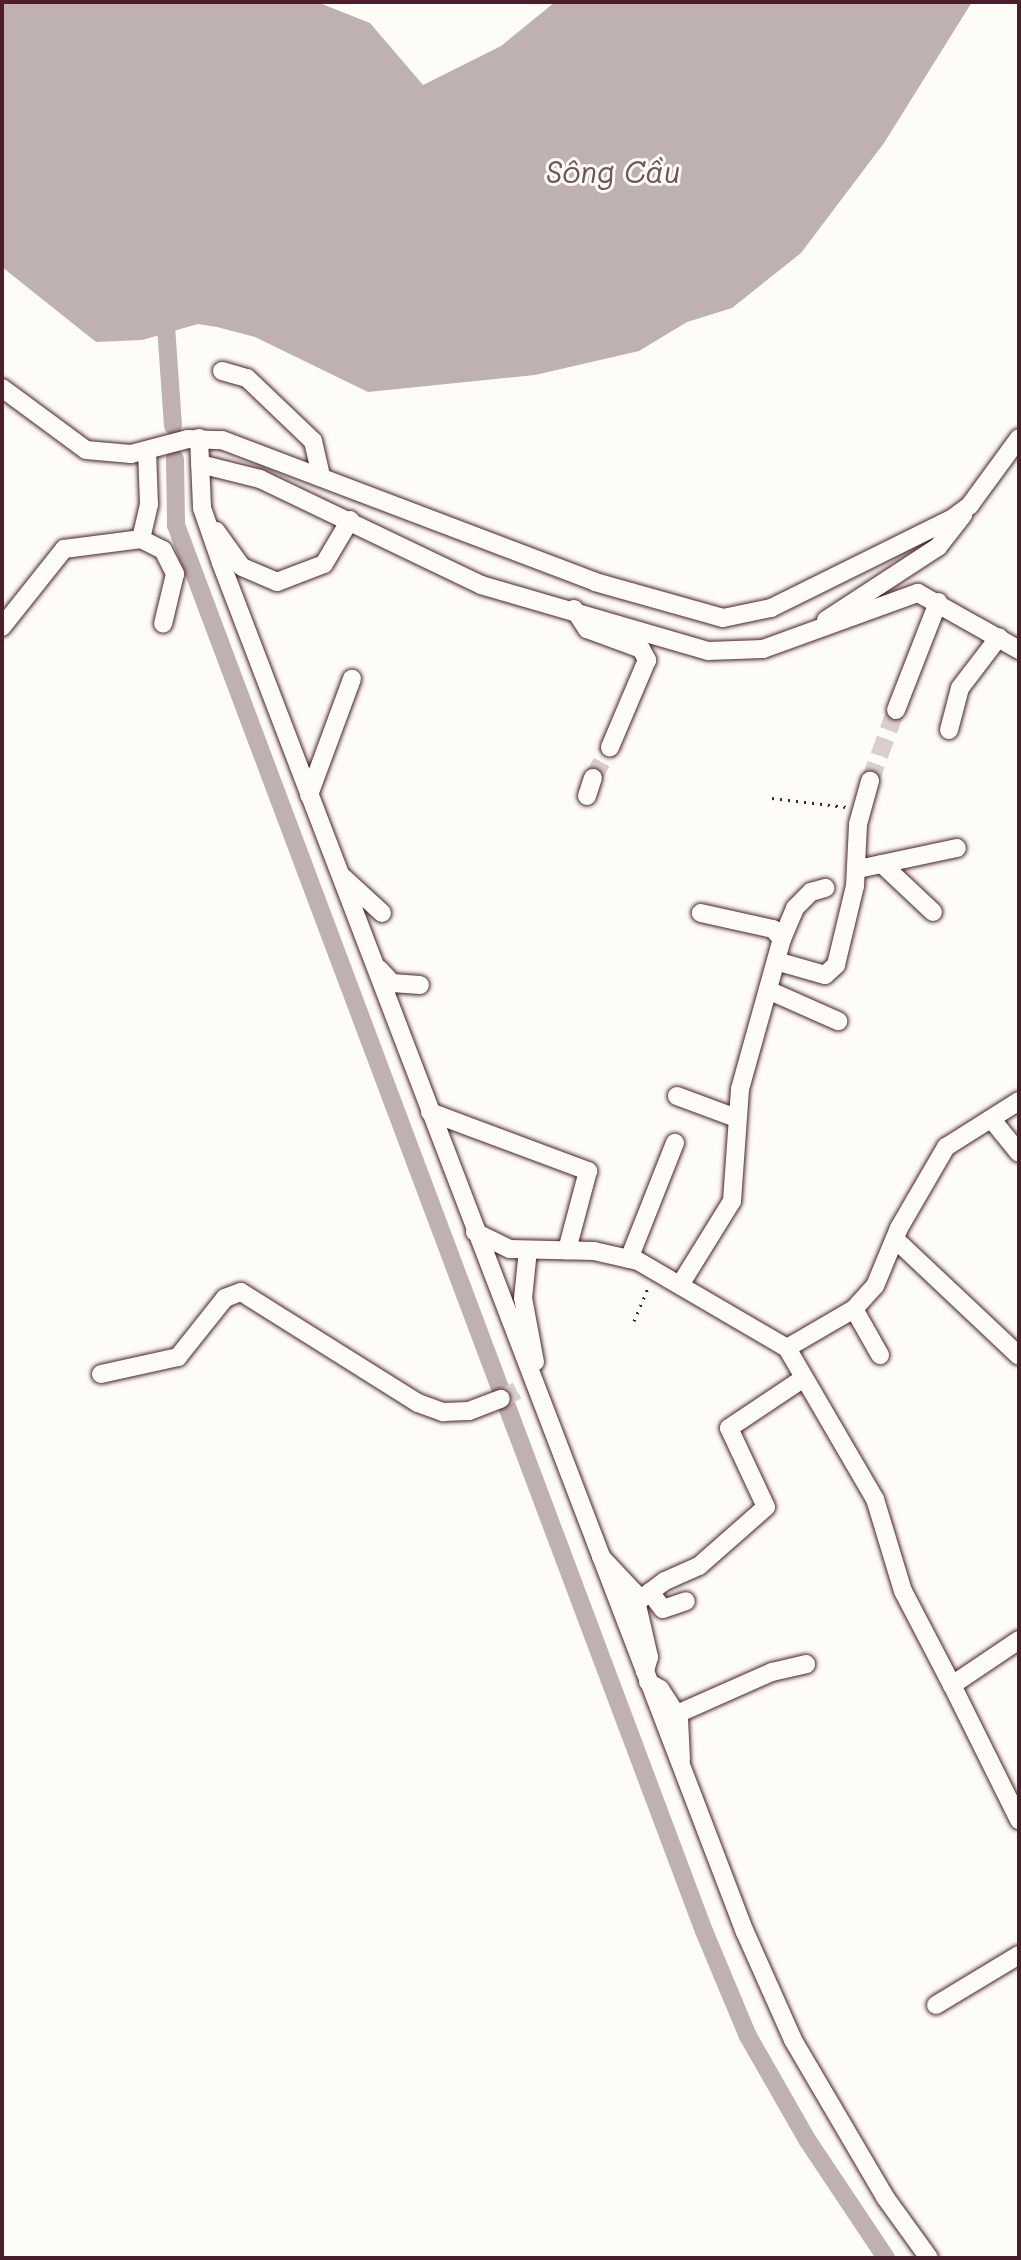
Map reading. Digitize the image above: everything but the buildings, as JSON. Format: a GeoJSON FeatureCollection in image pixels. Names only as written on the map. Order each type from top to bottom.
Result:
{"type":"FeatureCollection","features":[{"type":"Feature","properties":{"kind":"street"},"geometry":{"type":"LineString","coordinates":[[222,371],[247,378],[313,441],[321,477]]}},
{"type":"Feature","properties":{"kind":"street"},"geometry":{"type":"LineString","coordinates":[[2,388],[86,450],[109,455],[199,438],[222,440],[595,582],[723,618],[785,602],[970,505]]}},
{"type":"Feature","properties":{"kind":"street"},"geometry":{"type":"LineString","coordinates":[[199,438],[205,518],[375,964],[528,1383],[681,1771],[793,2040],[885,2197],[929,2258]]}},
{"type":"Feature","properties":{"kind":"street"},"geometry":{"type":"LineString","coordinates":[[792,639],[938,547],[1019,438]]}},
{"type":"Feature","properties":{"kind":"street"},"geometry":{"type":"LineString","coordinates":[[143,533],[149,504],[147,450]]}},
{"type":"Feature","properties":{"kind":"street"},"geometry":{"type":"LineString","coordinates":[[200,464],[260,479],[481,585],[574,609],[708,651],[763,649],[918,593],[1019,650]]}},
{"type":"Feature","properties":{"kind":"street"},"geometry":{"type":"LineString","coordinates":[[205,518],[242,567],[277,582],[324,564],[350,520]]}},
{"type":"Feature","properties":{"kind":"street"},"geometry":{"type":"LineString","coordinates":[[143,533],[163,550],[175,574],[163,624]]}},
{"type":"Feature","properties":{"kind":"street"},"geometry":{"type":"LineString","coordinates":[[2,627],[64,549],[143,533]]}},
{"type":"Feature","properties":{"kind":"street"},"geometry":{"type":"LineString","coordinates":[[896,710],[938,602]]}},
{"type":"Feature","properties":{"kind":"street"},"geometry":{"type":"LineString","coordinates":[[574,609],[587,629],[641,649],[647,660],[610,747]]}},
{"type":"Feature","properties":{"kind":"street"},"geometry":{"type":"LineString","coordinates":[[949,730],[960,688],[999,637]]}},
{"type":"Feature","properties":{"kind":"street"},"geometry":{"type":"LineString","coordinates":[[309,795],[352,679]]}},
{"type":"Feature","properties":{"kind":"street"},"geometry":{"type":"LineString","coordinates":[[776,961],[830,974],[858,869],[862,810],[870,781]]}},
{"type":"Feature","properties":{"kind":"street"},"geometry":{"type":"LineString","coordinates":[[858,869],[957,848]]}},
{"type":"Feature","properties":{"kind":"street"},"geometry":{"type":"LineString","coordinates":[[882,864],[933,912]]}},
{"type":"Feature","properties":{"kind":"street"},"geometry":{"type":"LineString","coordinates":[[341,876],[382,913]]}},
{"type":"Feature","properties":{"kind":"street"},"geometry":{"type":"LineString","coordinates":[[680,1285],[732,1201],[736,1118],[782,939],[795,908],[811,892],[825,888]]}},
{"type":"Feature","properties":{"kind":"street"},"geometry":{"type":"LineString","coordinates":[[701,913],[773,929],[782,939]]}},
{"type":"Feature","properties":{"kind":"street"},"geometry":{"type":"LineString","coordinates":[[375,964],[392,983],[420,985]]}},
{"type":"Feature","properties":{"kind":"street"},"geometry":{"type":"LineString","coordinates":[[768,990],[838,1021]]}},
{"type":"Feature","properties":{"kind":"street"},"geometry":{"type":"LineString","coordinates":[[677,1096],[736,1118]]}},
{"type":"Feature","properties":{"kind":"street"},"geometry":{"type":"LineString","coordinates":[[787,1348],[854,1309],[875,1286],[895,1239],[946,1147],[993,1121],[1019,1101]]}},
{"type":"Feature","properties":{"kind":"street"},"geometry":{"type":"LineString","coordinates":[[430,1112],[588,1171],[567,1250]]}},
{"type":"Feature","properties":{"kind":"street"},"geometry":{"type":"LineString","coordinates":[[993,1121],[1019,1153]]}},
{"type":"Feature","properties":{"kind":"street"},"geometry":{"type":"LineString","coordinates":[[629,1259],[675,1143]]}},
{"type":"Feature","properties":{"kind":"street"},"geometry":{"type":"LineString","coordinates":[[475,1232],[510,1249],[567,1250],[629,1259],[787,1348],[875,1499],[903,1591],[1019,1820]]}},
{"type":"Feature","properties":{"kind":"street"},"geometry":{"type":"LineString","coordinates":[[895,1239],[1019,1356]]}},
{"type":"Feature","properties":{"kind":"street"},"geometry":{"type":"LineString","coordinates":[[528,1250],[523,1298],[535,1360],[528,1383]]}},
{"type":"Feature","properties":{"kind":"street"},"geometry":{"type":"LineString","coordinates":[[101,1374],[178,1357],[225,1298],[241,1292],[418,1403],[443,1412],[469,1411],[501,1399]]}},
{"type":"Feature","properties":{"kind":"street"},"geometry":{"type":"LineString","coordinates":[[854,1309],[880,1355]]}},
{"type":"Feature","properties":{"kind":"street"},"geometry":{"type":"LineString","coordinates":[[643,1597],[699,1566],[766,1507],[729,1428],[804,1378]]}},
{"type":"Feature","properties":{"kind":"street"},"geometry":{"type":"LineString","coordinates":[[598,1556],[623,1575],[643,1597],[663,1609],[686,1601]]}},
{"type":"Feature","properties":{"kind":"street"},"geometry":{"type":"LineString","coordinates":[[643,1597],[649,1657],[645,1678]]}},
{"type":"Feature","properties":{"kind":"street"},"geometry":{"type":"LineString","coordinates":[[952,1685],[1019,1640]]}},
{"type":"Feature","properties":{"kind":"street"},"geometry":{"type":"LineString","coordinates":[[677,1714],[772,1672],[806,1664]]}},
{"type":"Feature","properties":{"kind":"street"},"geometry":{"type":"LineString","coordinates":[[645,1678],[660,1689],[677,1714],[681,1771]]}},
{"type":"Feature","properties":{"kind":"street"},"geometry":{"type":"LineString","coordinates":[[936,2005],[1019,1955]]}},
{"type":"Feature","properties":{"kind":"path"},"geometry":{"type":"LineString","coordinates":[[772,798],[862,810]]}},
{"type":"Feature","properties":{"kind":"path"},"geometry":{"type":"LineString","coordinates":[[634,1321],[655,1271]]}},
{"type":"Feature","properties":{"kind":"water","name":"Sông Cầu"},"geometry":{"type":"Polygon","coordinates":[[[2,2],[317,2],[370,23],[423,85],[501,46],[555,2],[972,2],[884,143],[801,253],[732,308],[687,322],[639,351],[535,375],[368,392],[255,337],[217,327],[198,324],[142,340],[96,342],[2,267],[2,2]]]}},
{"type":"Feature","properties":{"kind":"waterway"},"geometry":{"type":"LineString","coordinates":[[165,312],[173,426]]}},
{"type":"Feature","properties":{"kind":"waterway"},"geometry":{"type":"LineString","coordinates":[[175,459],[176,525],[704,1931],[748,2036],[808,2141],[886,2258]]}},
{"type":"Feature","properties":{"kind":"tunnel"},"geometry":{"type":"LineString","coordinates":[[870,781],[896,710]]}},
{"type":"Feature","properties":{"kind":"tunnel"},"geometry":{"type":"LineString","coordinates":[[593,778],[610,747]]}},
{"type":"Feature","properties":{"kind":"tunnel"},"geometry":{"type":"LineString","coordinates":[[501,1399],[524,1387]]}}]}
